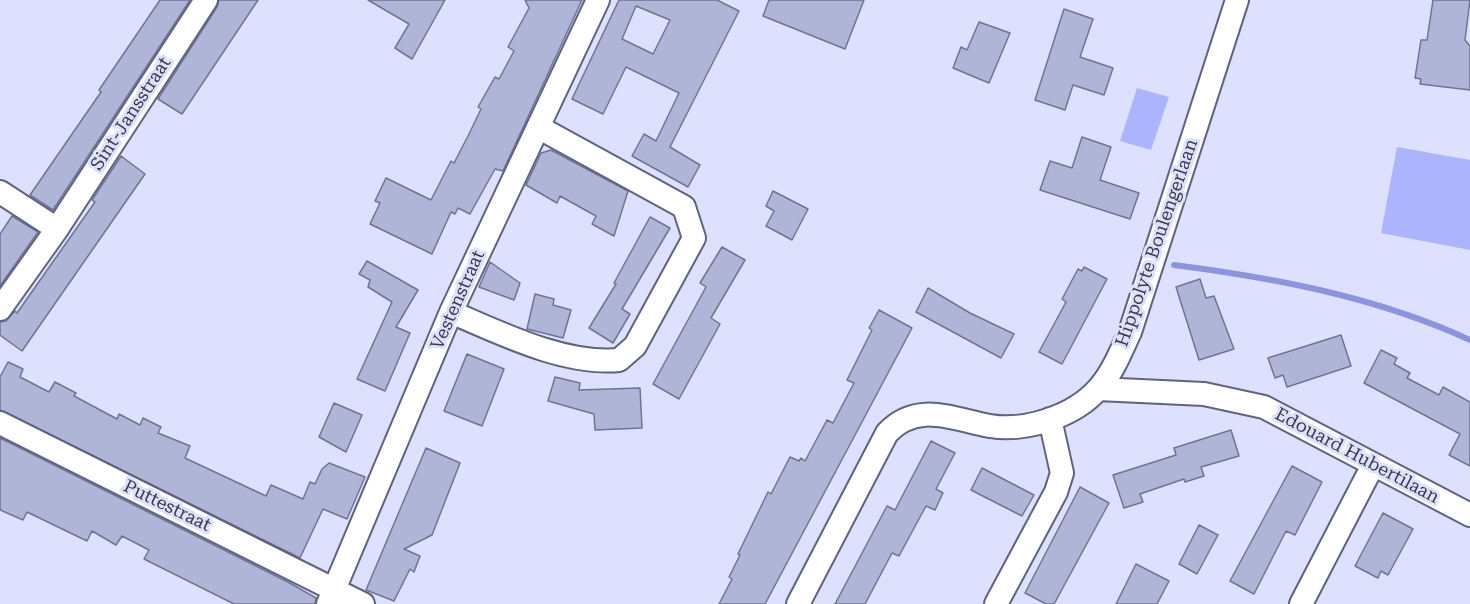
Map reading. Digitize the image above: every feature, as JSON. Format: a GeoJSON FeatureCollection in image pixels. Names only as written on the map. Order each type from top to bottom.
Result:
{"type":"FeatureCollection","features":[{"type":"Feature","properties":{"kind":"street","name":"Sint-Jansstraat"},"geometry":{"type":"LineString","coordinates":[[0,309],[57,229],[206,0]]}},
{"type":"Feature","properties":{"kind":"street","name":"Vestenstraat"},"geometry":{"type":"LineString","coordinates":[[331,597],[451,312],[598,0]]}},
{"type":"Feature","properties":{"kind":"street","name":"Hippolyte Boulengerlaan"},"geometry":{"type":"LineString","coordinates":[[798,604],[887,433],[898,422],[908,416],[926,414],[992,426],[1021,426],[1050,419],[1080,403],[1098,388],[1116,362],[1130,332],[1237,0]]}},
{"type":"Feature","properties":{"kind":"street"},"geometry":{"type":"LineString","coordinates":[[451,312],[514,339],[551,350],[587,360],[619,360],[635,346],[694,238],[684,207],[538,127]]}},
{"type":"Feature","properties":{"kind":"street"},"geometry":{"type":"LineString","coordinates":[[0,192],[57,229]]}},
{"type":"Feature","properties":{"kind":"street","name":"Edouard Hubertilaan"},"geometry":{"type":"LineString","coordinates":[[1098,388],[1204,394],[1264,407],[1470,515]]}},
{"type":"Feature","properties":{"kind":"street"},"geometry":{"type":"LineString","coordinates":[[996,604],[1056,492],[1062,473],[1050,419]]}},
{"type":"Feature","properties":{"kind":"street","name":"Puttestraat"},"geometry":{"type":"LineString","coordinates":[[0,423],[331,597],[363,604]]}},
{"type":"Feature","properties":{"kind":"street"},"geometry":{"type":"LineString","coordinates":[[1301,604],[1372,465]]}},
{"type":"Feature","properties":{"kind":"shaded area"},"geometry":{"type":"Polygon","coordinates":[[[1137,88],[1169,97],[1151,150],[1120,141],[1137,88]]]}},
{"type":"Feature","properties":{"kind":"shaded area"},"geometry":{"type":"Polygon","coordinates":[[[1397,147],[1470,160],[1470,250],[1381,233],[1397,147]]]}},
{"type":"Feature","properties":{"kind":"building"},"geometry":{"type":"Polygon","coordinates":[[[160,0],[190,0],[53,210],[30,195],[101,92],[99,90],[160,0]]]}},
{"type":"Feature","properties":{"kind":"building"},"geometry":{"type":"Polygon","coordinates":[[[219,0],[258,0],[182,114],[158,99],[217,7],[219,0]]]}},
{"type":"Feature","properties":{"kind":"building"},"geometry":{"type":"Polygon","coordinates":[[[368,0],[445,0],[412,59],[395,48],[409,24],[368,0]]]}},
{"type":"Feature","properties":{"kind":"building"},"geometry":{"type":"Polygon","coordinates":[[[525,0],[582,0],[503,171],[495,169],[470,214],[458,208],[455,214],[451,212],[432,254],[370,224],[380,203],[375,201],[386,178],[431,200],[451,161],[454,163],[468,136],[481,109],[478,107],[495,77],[499,79],[514,51],[508,47],[529,8],[525,0]]]}},
{"type":"Feature","properties":{"kind":"building"},"geometry":{"type":"Polygon","coordinates":[[[619,0],[717,0],[739,11],[670,147],[700,165],[688,187],[632,156],[644,134],[656,141],[679,93],[626,67],[603,114],[572,99],[619,0]],[[636,6],[622,39],[653,54],[670,20],[636,6]]]}},
{"type":"Feature","properties":{"kind":"building"},"geometry":{"type":"Polygon","coordinates":[[[769,0],[864,0],[845,49],[763,16],[769,0]]]}},
{"type":"Feature","properties":{"kind":"building"},"geometry":{"type":"Polygon","coordinates":[[[1433,0],[1470,0],[1465,40],[1470,46],[1470,90],[1420,84],[1421,79],[1415,78],[1421,40],[1427,40],[1433,0]]]}},
{"type":"Feature","properties":{"kind":"building"},"geometry":{"type":"Polygon","coordinates":[[[1064,9],[1093,19],[1080,57],[1113,68],[1104,95],[1073,85],[1065,110],[1035,100],[1064,9]]]}},
{"type":"Feature","properties":{"kind":"building"},"geometry":{"type":"Polygon","coordinates":[[[979,22],[1010,33],[989,83],[953,68],[961,47],[967,50],[979,22]]]}},
{"type":"Feature","properties":{"kind":"building"},"geometry":{"type":"Polygon","coordinates":[[[1082,137],[1111,147],[1100,180],[1139,193],[1130,219],[1040,190],[1050,161],[1072,168],[1082,137]]]}},
{"type":"Feature","properties":{"kind":"building"},"geometry":{"type":"Polygon","coordinates":[[[551,150],[628,191],[614,236],[592,224],[596,216],[560,196],[557,203],[526,185],[541,153],[551,150]]]}},
{"type":"Feature","properties":{"kind":"building"},"geometry":{"type":"Polygon","coordinates":[[[121,156],[145,174],[22,351],[0,335],[0,322],[6,321],[15,311],[17,313],[95,202],[92,200],[121,156]]]}},
{"type":"Feature","properties":{"kind":"building"},"geometry":{"type":"Polygon","coordinates":[[[773,191],[808,209],[792,240],[766,226],[774,211],[766,206],[773,191]]]}},
{"type":"Feature","properties":{"kind":"building"},"geometry":{"type":"Polygon","coordinates":[[[12,216],[38,232],[0,286],[0,234],[12,216]]]}},
{"type":"Feature","properties":{"kind":"building"},"geometry":{"type":"Polygon","coordinates":[[[650,217],[670,228],[622,309],[630,314],[613,343],[589,328],[616,284],[614,283],[650,217]]]}},
{"type":"Feature","properties":{"kind":"building"},"geometry":{"type":"Polygon","coordinates":[[[722,247],[745,260],[711,318],[720,324],[679,399],[653,384],[706,287],[700,283],[722,247]]]}},
{"type":"Feature","properties":{"kind":"building"},"geometry":{"type":"Polygon","coordinates":[[[367,261],[418,290],[396,327],[410,333],[385,391],[357,379],[392,302],[368,287],[370,280],[359,274],[367,261]]]}},
{"type":"Feature","properties":{"kind":"building"},"geometry":{"type":"Polygon","coordinates":[[[490,262],[520,283],[514,300],[479,287],[490,262]]]}},
{"type":"Feature","properties":{"kind":"building"},"geometry":{"type":"Polygon","coordinates":[[[1084,267],[1107,279],[1062,364],[1039,352],[1066,302],[1062,299],[1078,269],[1082,271],[1084,267]]]}},
{"type":"Feature","properties":{"kind":"building"},"geometry":{"type":"Polygon","coordinates":[[[1200,279],[1206,298],[1214,296],[1234,349],[1199,360],[1176,287],[1200,279]]]}},
{"type":"Feature","properties":{"kind":"building"},"geometry":{"type":"Polygon","coordinates":[[[928,288],[970,313],[1014,334],[1001,358],[916,312],[928,288]]]}},
{"type":"Feature","properties":{"kind":"building"},"geometry":{"type":"Polygon","coordinates":[[[535,294],[554,299],[553,305],[571,310],[563,338],[527,329],[535,294]]]}},
{"type":"Feature","properties":{"kind":"building"},"geometry":{"type":"Polygon","coordinates":[[[879,310],[912,328],[765,604],[719,604],[732,579],[729,577],[740,555],[738,554],[768,492],[771,494],[790,457],[799,461],[801,458],[805,461],[827,420],[833,423],[854,383],[847,380],[872,330],[869,328],[879,310]]]}},
{"type":"Feature","properties":{"kind":"building"},"geometry":{"type":"Polygon","coordinates":[[[1341,335],[1351,366],[1287,387],[1283,375],[1275,378],[1268,358],[1341,335]]]}},
{"type":"Feature","properties":{"kind":"building"},"geometry":{"type":"Polygon","coordinates":[[[1381,350],[1397,358],[1394,364],[1410,373],[1407,378],[1439,395],[1443,387],[1470,402],[1470,466],[1449,455],[1460,434],[1364,383],[1381,350]]]}},
{"type":"Feature","properties":{"kind":"building"},"geometry":{"type":"Polygon","coordinates":[[[467,354],[504,369],[482,426],[444,411],[467,354]]]}},
{"type":"Feature","properties":{"kind":"building"},"geometry":{"type":"Polygon","coordinates":[[[8,362],[23,369],[20,377],[49,392],[55,382],[76,393],[74,396],[117,419],[119,414],[140,425],[143,418],[161,427],[158,433],[190,446],[185,458],[266,496],[271,485],[303,499],[310,482],[315,484],[322,469],[329,463],[365,477],[347,519],[323,509],[300,558],[0,410],[0,377],[8,362]]]}},
{"type":"Feature","properties":{"kind":"building"},"geometry":{"type":"Polygon","coordinates":[[[555,377],[580,383],[579,390],[640,388],[642,428],[595,430],[594,414],[548,401],[555,377]]]}},
{"type":"Feature","properties":{"kind":"building"},"geometry":{"type":"Polygon","coordinates":[[[334,403],[362,415],[346,452],[319,437],[334,403]]]}},
{"type":"Feature","properties":{"kind":"building"},"geometry":{"type":"Polygon","coordinates":[[[1231,430],[1239,456],[1201,467],[1204,476],[1185,482],[1184,479],[1140,494],[1143,502],[1124,508],[1113,475],[1176,455],[1174,448],[1231,430]]]}},
{"type":"Feature","properties":{"kind":"building"},"geometry":{"type":"Polygon","coordinates":[[[0,438],[288,582],[316,598],[315,604],[234,604],[144,559],[149,550],[122,536],[116,545],[92,531],[87,541],[27,512],[23,520],[0,510],[0,438]]]}},
{"type":"Feature","properties":{"kind":"building"},"geometry":{"type":"Polygon","coordinates":[[[931,441],[955,453],[936,489],[943,493],[935,510],[926,506],[899,556],[892,553],[865,604],[835,604],[887,506],[895,510],[931,441]]]}},
{"type":"Feature","properties":{"kind":"building"},"geometry":{"type":"Polygon","coordinates":[[[426,448],[460,463],[432,535],[404,549],[420,556],[414,572],[410,569],[394,601],[366,590],[426,448]]]}},
{"type":"Feature","properties":{"kind":"building"},"geometry":{"type":"Polygon","coordinates":[[[1292,466],[1322,482],[1295,535],[1286,531],[1254,594],[1230,581],[1292,466]]]}},
{"type":"Feature","properties":{"kind":"building"},"geometry":{"type":"Polygon","coordinates":[[[982,468],[1034,495],[1022,516],[971,490],[982,468]]]}},
{"type":"Feature","properties":{"kind":"building"},"geometry":{"type":"Polygon","coordinates":[[[1080,487],[1109,503],[1054,604],[1046,604],[1025,593],[1080,487]]]}},
{"type":"Feature","properties":{"kind":"building"},"geometry":{"type":"Polygon","coordinates":[[[1383,513],[1413,529],[1388,575],[1381,571],[1378,578],[1355,566],[1383,513]]]}},
{"type":"Feature","properties":{"kind":"building"},"geometry":{"type":"Polygon","coordinates":[[[1199,525],[1218,535],[1197,574],[1179,564],[1199,525]]]}},
{"type":"Feature","properties":{"kind":"building"},"geometry":{"type":"Polygon","coordinates":[[[1136,564],[1169,581],[1157,604],[1116,604],[1136,564]]]}},
{"type":"Feature","properties":{"kind":"waterway"},"geometry":{"type":"LineString","coordinates":[[1174,265],[1250,276],[1325,291],[1399,312],[1470,340]]}}]}
